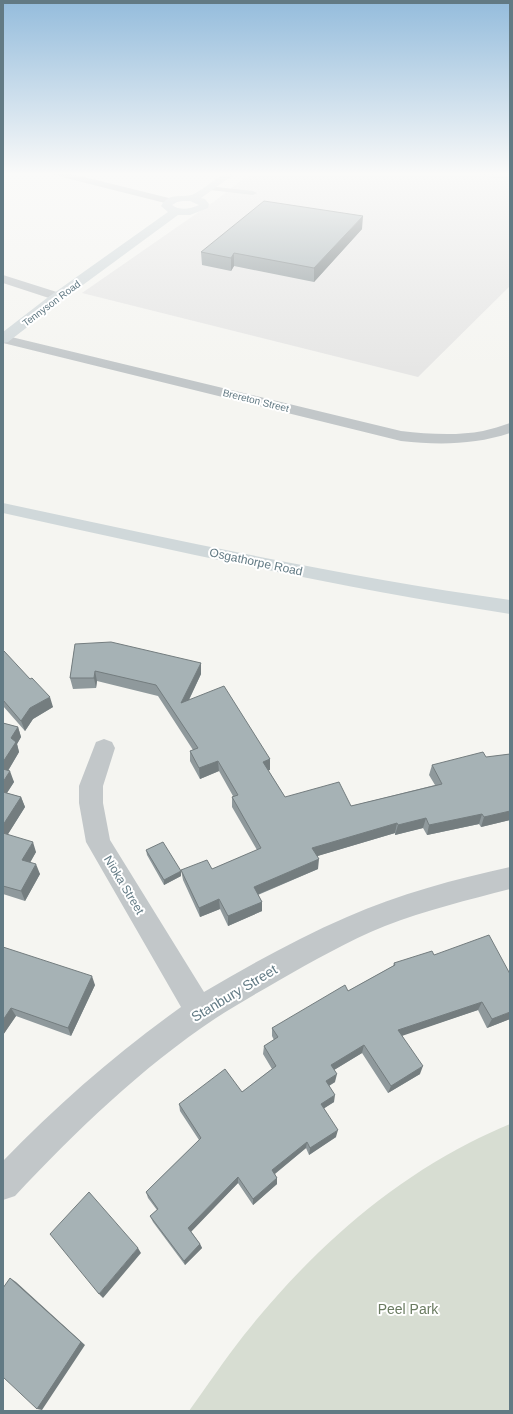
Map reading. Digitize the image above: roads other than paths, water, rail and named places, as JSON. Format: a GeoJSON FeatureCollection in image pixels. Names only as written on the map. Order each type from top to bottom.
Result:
{"type":"FeatureCollection","features":[{"type":"Feature","properties":{"kind":"main road","name":"Tennyson Road"},"geometry":{"type":"LineString","coordinates":[[4,339],[58,296],[138,239]]}},
{"type":"Feature","properties":{"kind":"main road","name":"Osgathorpe Road"},"geometry":{"type":"LineString","coordinates":[[3,508],[334,578],[446,598],[510,607]]}},
{"type":"Feature","properties":{"kind":"street"},"geometry":{"type":"LineString","coordinates":[[3,280],[58,296]]}},
{"type":"Feature","properties":{"kind":"street","name":"Brereton Street"},"geometry":{"type":"LineString","coordinates":[[4,339],[401,436],[457,439],[487,435],[510,428]]}},
{"type":"Feature","properties":{"kind":"street","name":"Nioka Street"},"geometry":{"type":"LineString","coordinates":[[104,748],[91,786],[91,803],[98,842],[200,1012]]}},
{"type":"Feature","properties":{"kind":"street","name":"Stanbury Street"},"geometry":{"type":"LineString","coordinates":[[3,1184],[45,1140],[101,1088],[160,1040],[200,1012],[307,949],[358,925],[453,892],[510,878]]}},
{"type":"Feature","properties":{"kind":"park label","name":"Peel Park"},"geometry":{"type":"Point","coordinates":[408,1309]}}]}
